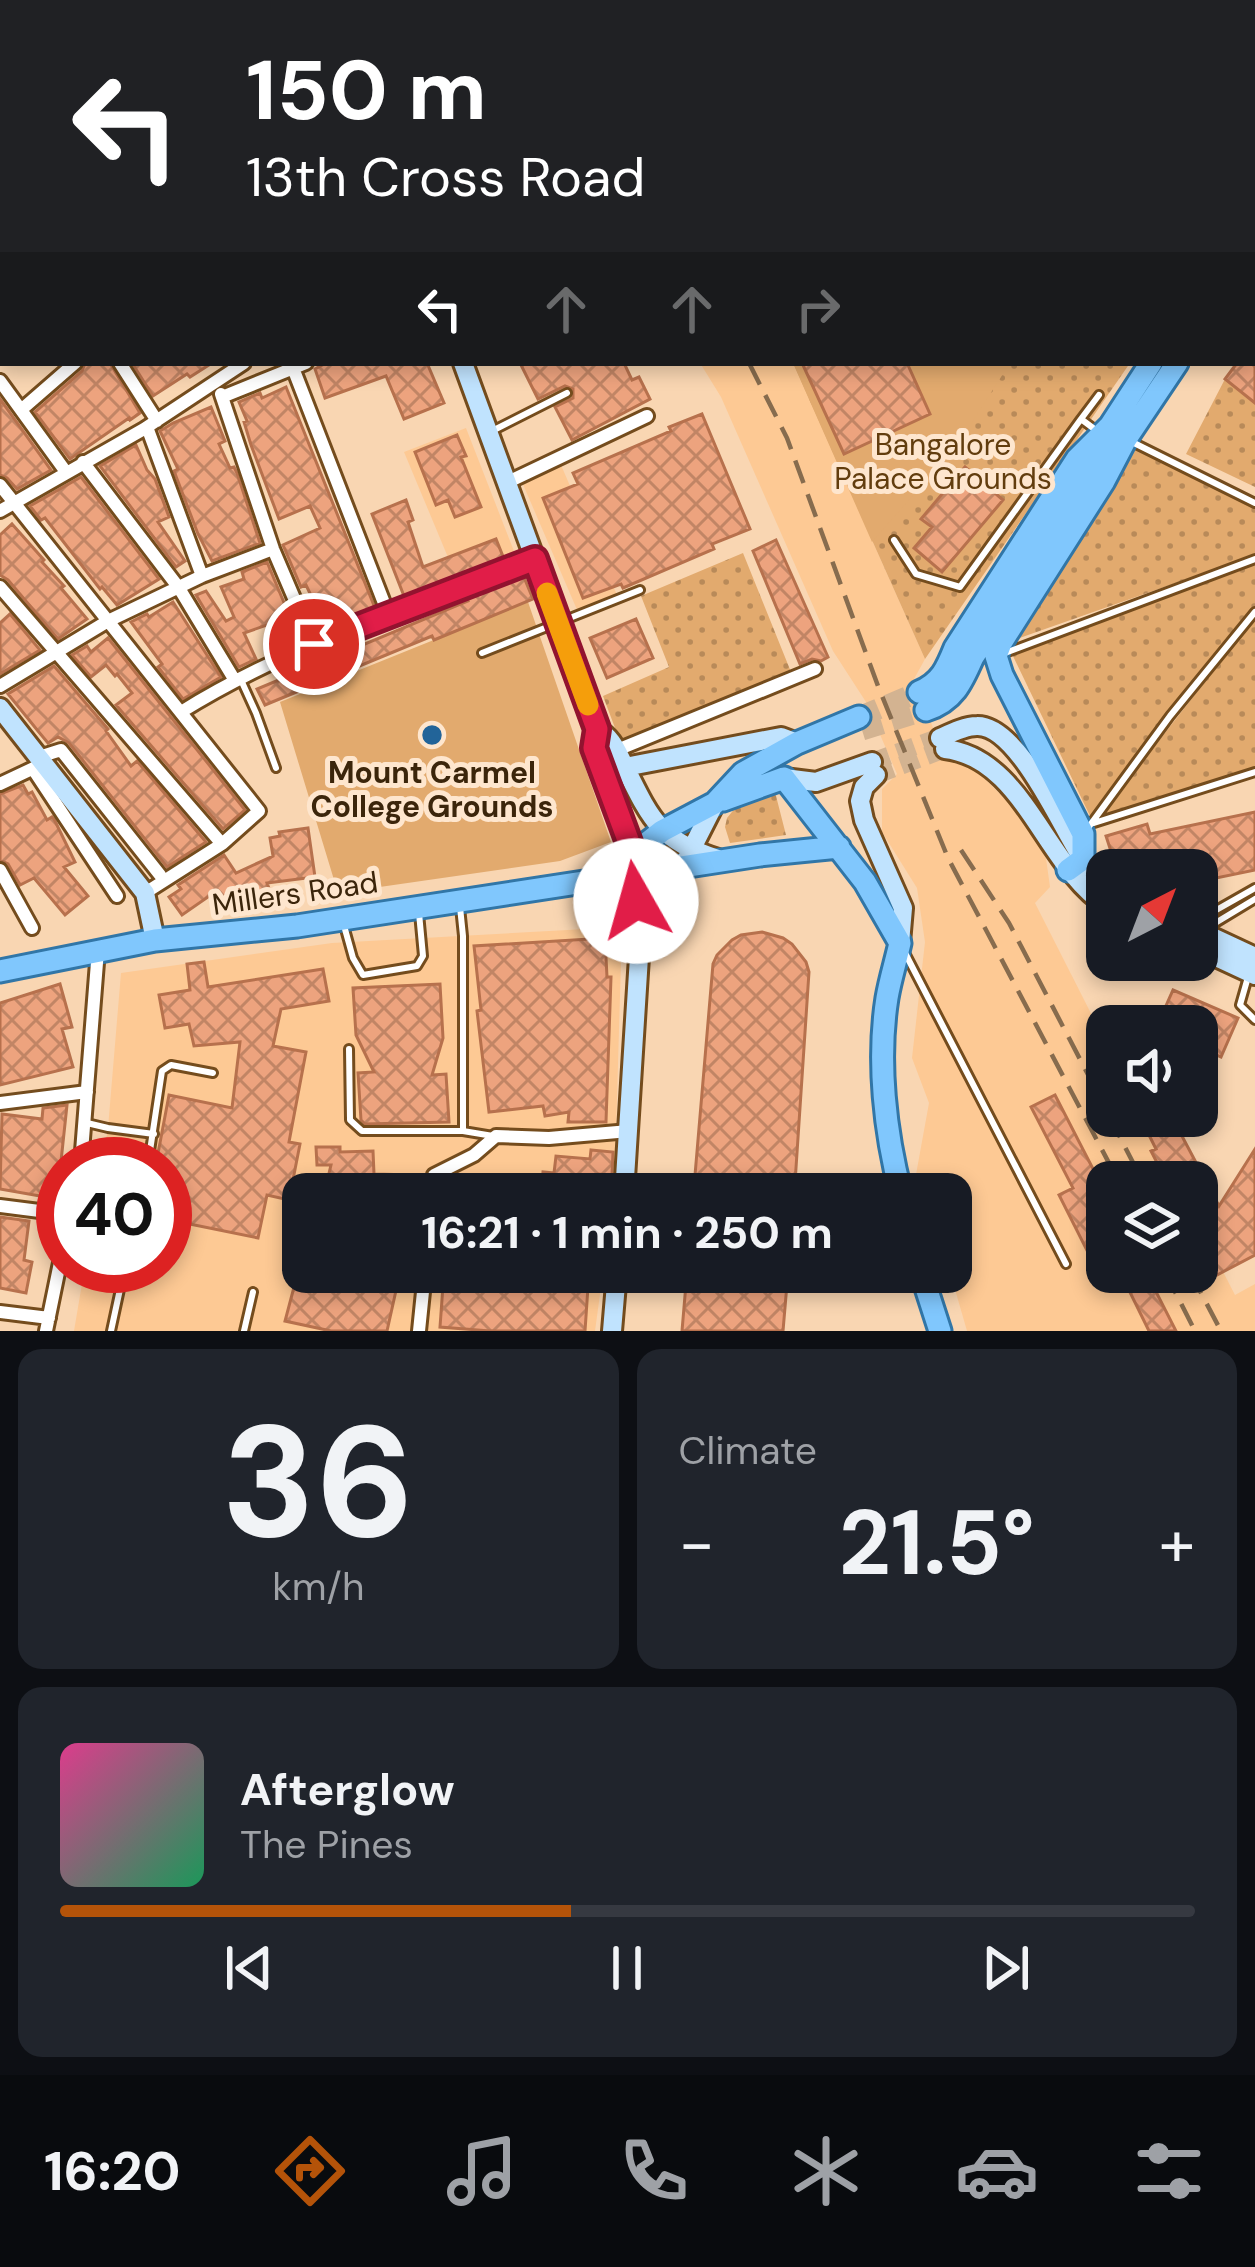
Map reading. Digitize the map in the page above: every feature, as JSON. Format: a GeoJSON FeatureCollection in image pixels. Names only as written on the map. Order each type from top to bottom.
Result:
{"type":"FeatureCollection","features":[{"type":"Feature","properties":{"kind":"main road"},"geometry":{"type":"LineString","coordinates":[[1126,439],[1092,473],[973,657],[960,688],[941,705],[923,701],[944,675],[955,648],[1077,459],[1110,426],[1148,366]]}},
{"type":"Feature","properties":{"kind":"main road"},"geometry":{"type":"LineString","coordinates":[[1075,864],[1087,830],[996,656],[1175,366]]}},
{"type":"Feature","properties":{"kind":"main road","name":"Millers Road"},"geometry":{"type":"LineString","coordinates":[[0,971],[154,940],[297,926],[598,880],[635,866],[662,831],[715,802],[740,776],[797,743],[861,724],[791,764],[784,778]]}},
{"type":"Feature","properties":{"kind":"main road"},"geometry":{"type":"LineString","coordinates":[[715,802],[784,778],[865,882],[900,943],[887,998],[883,1062],[895,1173]]}},
{"type":"Feature","properties":{"kind":"main road"},"geometry":{"type":"LineString","coordinates":[[635,866],[839,847]]}},
{"type":"Feature","properties":{"kind":"main road"},"geometry":{"type":"LineString","coordinates":[[928,1293],[940,1331]]}},
{"type":"Feature","properties":{"kind":"street"},"geometry":{"type":"LineString","coordinates":[[21,410],[72,366]]}},
{"type":"Feature","properties":{"kind":"street"},"geometry":{"type":"LineString","coordinates":[[122,366],[152,424],[202,576]]}},
{"type":"Feature","properties":{"kind":"street"},"geometry":{"type":"LineString","coordinates":[[216,366],[273,549],[314,644]]}},
{"type":"Feature","properties":{"kind":"street"},"geometry":{"type":"LineString","coordinates":[[0,511],[152,424],[240,366]]}},
{"type":"Feature","properties":{"kind":"street"},"geometry":{"type":"LineString","coordinates":[[223,397],[300,366],[389,616]]}},
{"type":"Feature","properties":{"kind":"street"},"geometry":{"type":"LineString","coordinates":[[464,366],[597,729],[594,748],[635,866],[635,927],[640,941],[626,1173]]}},
{"type":"Feature","properties":{"kind":"street"},"geometry":{"type":"LineString","coordinates":[[1,383],[66,472]]}},
{"type":"Feature","properties":{"kind":"street"},"geometry":{"type":"LineString","coordinates":[[508,482],[647,416]]}},
{"type":"Feature","properties":{"kind":"street"},"geometry":{"type":"LineString","coordinates":[[83,462],[179,589],[237,678]]}},
{"type":"Feature","properties":{"kind":"street"},"geometry":{"type":"LineString","coordinates":[[0,485],[259,811],[222,844],[145,893]]}},
{"type":"Feature","properties":{"kind":"street"},"geometry":{"type":"LineString","coordinates":[[0,686],[108,621],[202,576],[273,549]]}},
{"type":"Feature","properties":{"kind":"street"},"geometry":{"type":"LineString","coordinates":[[181,712],[237,678],[314,644],[535,559]]}},
{"type":"Feature","properties":{"kind":"street"},"geometry":{"type":"LineString","coordinates":[[0,587],[222,844]]}},
{"type":"Feature","properties":{"kind":"street"},"geometry":{"type":"LineString","coordinates":[[621,758],[815,669]]}},
{"type":"Feature","properties":{"kind":"street"},"geometry":{"type":"LineString","coordinates":[[0,707],[39,763],[145,893],[154,940]]}},
{"type":"Feature","properties":{"kind":"street"},"geometry":{"type":"LineString","coordinates":[[1086,871],[1075,864],[1043,788],[996,731],[979,725],[942,743],[987,766],[1086,881]]}},
{"type":"Feature","properties":{"kind":"street"},"geometry":{"type":"LineString","coordinates":[[597,729],[611,738],[650,814],[687,859]]}},
{"type":"Feature","properties":{"kind":"street"},"geometry":{"type":"LineString","coordinates":[[621,758],[782,737],[797,743]]}},
{"type":"Feature","properties":{"kind":"street"},"geometry":{"type":"LineString","coordinates":[[0,784],[61,750],[160,875]]}},
{"type":"Feature","properties":{"kind":"street"},"geometry":{"type":"LineString","coordinates":[[39,763],[117,896]]}},
{"type":"Feature","properties":{"kind":"street"},"geometry":{"type":"LineString","coordinates":[[784,778],[816,782],[874,768],[860,800],[864,820],[903,908],[900,943]]}},
{"type":"Feature","properties":{"kind":"street"},"geometry":{"type":"LineString","coordinates":[[640,941],[649,933],[715,802]]}},
{"type":"Feature","properties":{"kind":"street"},"geometry":{"type":"LineString","coordinates":[[0,870],[32,928]]}},
{"type":"Feature","properties":{"kind":"street"},"geometry":{"type":"LineString","coordinates":[[1218,946],[1253,968]]}},
{"type":"Feature","properties":{"kind":"street"},"geometry":{"type":"LineString","coordinates":[[84,1137],[98,950]]}},
{"type":"Feature","properties":{"kind":"street"},"geometry":{"type":"LineString","coordinates":[[0,1103],[87,1092]]}},
{"type":"Feature","properties":{"kind":"street"},"geometry":{"type":"LineString","coordinates":[[438,1173],[474,1155],[496,1136],[550,1138],[629,1131]]}},
{"type":"Feature","properties":{"kind":"street"},"geometry":{"type":"LineString","coordinates":[[0,1206],[36,1211]]}},
{"type":"Feature","properties":{"kind":"street"},"geometry":{"type":"LineString","coordinates":[[0,1312],[48,1324],[54,1293]]}},
{"type":"Feature","properties":{"kind":"street"},"geometry":{"type":"LineString","coordinates":[[419,1331],[423,1293]]}},
{"type":"Feature","properties":{"kind":"street"},"geometry":{"type":"LineString","coordinates":[[612,1331],[615,1293]]}},
{"type":"Feature","properties":{"kind":"lane"},"geometry":{"type":"LineString","coordinates":[[489,432],[567,393]]}},
{"type":"Feature","properties":{"kind":"lane"},"geometry":{"type":"LineString","coordinates":[[894,540],[916,574],[960,586],[1099,394]]}},
{"type":"Feature","properties":{"kind":"lane"},"geometry":{"type":"LineString","coordinates":[[1081,419],[1094,428]]}},
{"type":"Feature","properties":{"kind":"lane"},"geometry":{"type":"LineString","coordinates":[[1126,439],[1255,503]]}},
{"type":"Feature","properties":{"kind":"lane"},"geometry":{"type":"LineString","coordinates":[[996,656],[1255,559]]}},
{"type":"Feature","properties":{"kind":"lane"},"geometry":{"type":"LineString","coordinates":[[482,653],[640,590]]}},
{"type":"Feature","properties":{"kind":"lane"},"geometry":{"type":"LineString","coordinates":[[1087,830],[1170,716],[1255,612]]}},
{"type":"Feature","properties":{"kind":"lane"},"geometry":{"type":"LineString","coordinates":[[237,678],[276,767]]}},
{"type":"Feature","properties":{"kind":"lane"},"geometry":{"type":"LineString","coordinates":[[1087,830],[1255,772]]}},
{"type":"Feature","properties":{"kind":"lane"},"geometry":{"type":"LineString","coordinates":[[1218,917],[1255,888]]}},
{"type":"Feature","properties":{"kind":"lane"},"geometry":{"type":"LineString","coordinates":[[1218,921],[1255,899]]}},
{"type":"Feature","properties":{"kind":"lane"},"geometry":{"type":"LineString","coordinates":[[459,900],[463,1131]]}},
{"type":"Feature","properties":{"kind":"lane"},"geometry":{"type":"LineString","coordinates":[[342,919],[362,975],[417,967],[423,956],[419,906]]}},
{"type":"Feature","properties":{"kind":"lane"},"geometry":{"type":"LineString","coordinates":[[900,943],[1066,1264]]}},
{"type":"Feature","properties":{"kind":"lane"},"geometry":{"type":"LineString","coordinates":[[1253,968],[1240,1004],[1255,1020]]}},
{"type":"Feature","properties":{"kind":"lane"},"geometry":{"type":"LineString","coordinates":[[350,1049],[350,1120],[362,1131],[463,1131],[496,1136]]}},
{"type":"Feature","properties":{"kind":"lane"},"geometry":{"type":"LineString","coordinates":[[153,1137],[162,1071],[171,1065],[213,1072]]}},
{"type":"Feature","properties":{"kind":"lane"},"geometry":{"type":"LineString","coordinates":[[85,1122],[154,1134]]}},
{"type":"Feature","properties":{"kind":"lane"},"geometry":{"type":"LineString","coordinates":[[244,1331],[253,1292]]}},
{"type":"Feature","properties":{"kind":"lane"},"geometry":{"type":"LineString","coordinates":[[111,1331],[119,1293]]}},
{"type":"Feature","properties":{"kind":"shaded area"},"geometry":{"type":"Polygon","coordinates":[[[702,366],[794,366],[925,659],[914,679],[946,761],[971,765],[1007,801],[1045,851],[1050,887],[1035,903],[1087,1005],[1086,1137],[1154,1137],[1166,1161],[1086,1161],[1086,1293],[1218,1293],[1218,1262],[1235,1295],[1255,1284],[1255,1331],[967,1331],[956,1293],[972,1293],[972,1173],[916,1173],[929,1103],[912,1058],[925,942],[917,888],[882,832],[882,789],[897,774],[866,702],[833,651],[721,397],[702,366]]]}},
{"type":"Feature","properties":{"kind":"shaded area"},"geometry":{"type":"Polygon","coordinates":[[[466,428],[519,564],[460,586],[404,452],[466,428]]]}},
{"type":"Feature","properties":{"kind":"shaded area"},"geometry":{"type":"Polygon","coordinates":[[[561,465],[617,595],[578,612],[522,482],[561,465]]]}},
{"type":"Feature","properties":{"kind":"shaded area"},"geometry":{"type":"Polygon","coordinates":[[[622,927],[614,1173],[282,1173],[282,1293],[600,1293],[595,1331],[74,1331],[80,1293],[192,1293],[192,1137],[106,1137],[121,973],[332,943],[622,927]]]}},
{"type":"Feature","properties":{"kind":"green space","name":"Bangalore Palace Grounds"},"geometry":{"type":"Polygon","coordinates":[[[794,366],[1128,366],[925,659],[794,366]]]}},
{"type":"Feature","properties":{"kind":"green space"},"geometry":{"type":"Polygon","coordinates":[[[794,366],[1008,366],[958,444],[872,542],[794,366]]]}},
{"type":"Feature","properties":{"kind":"green space"},"geometry":{"type":"Polygon","coordinates":[[[1225,379],[1255,403],[1255,487],[1186,454],[1225,379]]]}},
{"type":"Feature","properties":{"kind":"green space"},"geometry":{"type":"Polygon","coordinates":[[[1133,448],[1255,509],[1255,555],[1011,641],[1133,448]]]}},
{"type":"Feature","properties":{"kind":"green space"},"geometry":{"type":"Polygon","coordinates":[[[743,553],[791,672],[621,744],[603,696],[669,667],[641,596],[743,553]]]}},
{"type":"Feature","properties":{"kind":"green space"},"geometry":{"type":"Polygon","coordinates":[[[1255,563],[1255,607],[1091,818],[1012,654],[1255,563]]]}},
{"type":"Feature","properties":{"kind":"green space","name":"Mount Carmel College Grounds"},"geometry":{"type":"Polygon","coordinates":[[[528,602],[611,842],[560,861],[338,893],[280,702],[528,602]]]}},
{"type":"Feature","properties":{"kind":"green space"},"geometry":{"type":"Polygon","coordinates":[[[1255,618],[1255,768],[1099,817],[1255,618]]]}},
{"type":"Feature","properties":{"kind":"green space"},"geometry":{"type":"Polygon","coordinates":[[[775,792],[786,835],[730,843],[725,827],[736,807],[752,793],[775,792]]]}},
{"type":"Feature","properties":{"kind":"building"},"geometry":{"type":"Polygon","coordinates":[[[84,366],[112,366],[140,413],[70,459],[35,412],[84,366]]]}},
{"type":"Feature","properties":{"kind":"building"},"geometry":{"type":"Polygon","coordinates":[[[134,366],[207,366],[190,377],[187,374],[153,396],[134,366]]]}},
{"type":"Feature","properties":{"kind":"building"},"geometry":{"type":"Polygon","coordinates":[[[428,366],[444,403],[404,419],[386,376],[325,398],[315,369],[428,366]]]}},
{"type":"Feature","properties":{"kind":"building"},"geometry":{"type":"Polygon","coordinates":[[[522,366],[625,366],[632,380],[639,377],[650,399],[572,440],[555,407],[573,398],[573,389],[565,386],[538,399],[522,366]]]}},
{"type":"Feature","properties":{"kind":"building"},"geometry":{"type":"Polygon","coordinates":[[[803,366],[908,366],[930,414],[844,454],[803,366]]]}},
{"type":"Feature","properties":{"kind":"building"},"geometry":{"type":"Polygon","coordinates":[[[1235,366],[1255,366],[1255,403],[1225,379],[1235,366]]]}},
{"type":"Feature","properties":{"kind":"building"},"geometry":{"type":"Polygon","coordinates":[[[286,387],[375,608],[326,627],[283,545],[320,528],[310,506],[279,519],[239,402],[286,387]]]}},
{"type":"Feature","properties":{"kind":"building"},"geometry":{"type":"Polygon","coordinates":[[[0,399],[51,470],[17,489],[0,475],[0,399]]]}},
{"type":"Feature","properties":{"kind":"building"},"geometry":{"type":"Polygon","coordinates":[[[211,407],[225,441],[219,444],[237,473],[260,543],[212,561],[160,431],[211,407]]]}},
{"type":"Feature","properties":{"kind":"building"},"geometry":{"type":"Polygon","coordinates":[[[702,414],[750,529],[623,588],[621,584],[583,598],[543,498],[578,484],[573,473],[702,414]]]}},
{"type":"Feature","properties":{"kind":"building"},"geometry":{"type":"Polygon","coordinates":[[[457,435],[481,507],[455,517],[448,500],[436,505],[415,452],[457,435]]]}},
{"type":"Feature","properties":{"kind":"building"},"geometry":{"type":"Polygon","coordinates":[[[136,445],[169,517],[158,522],[185,561],[176,567],[100,466],[136,445]]]}},
{"type":"Feature","properties":{"kind":"building"},"geometry":{"type":"Polygon","coordinates":[[[965,467],[1003,500],[942,572],[914,548],[932,527],[921,519],[965,467]]]}},
{"type":"Feature","properties":{"kind":"building"},"geometry":{"type":"Polygon","coordinates":[[[81,477],[159,579],[117,605],[30,506],[81,477]]]}},
{"type":"Feature","properties":{"kind":"building"},"geometry":{"type":"Polygon","coordinates":[[[406,500],[423,567],[496,539],[504,559],[404,596],[372,514],[406,500]]]}},
{"type":"Feature","properties":{"kind":"building"},"geometry":{"type":"Polygon","coordinates":[[[12,524],[87,619],[58,639],[0,575],[0,535],[12,524]]]}},
{"type":"Feature","properties":{"kind":"building"},"geometry":{"type":"Polygon","coordinates":[[[776,540],[828,657],[821,661],[800,664],[753,551],[776,540]]]}},
{"type":"Feature","properties":{"kind":"building"},"geometry":{"type":"Polygon","coordinates":[[[267,562],[290,617],[244,633],[256,659],[239,667],[196,595],[206,591],[226,621],[234,617],[221,587],[244,579],[242,572],[267,562]]]}},
{"type":"Feature","properties":{"kind":"building"},"geometry":{"type":"Polygon","coordinates":[[[523,575],[533,599],[265,705],[257,689],[468,601],[466,596],[523,575]]]}},
{"type":"Feature","properties":{"kind":"building"},"geometry":{"type":"Polygon","coordinates":[[[173,602],[221,677],[183,699],[131,622],[173,602]]]}},
{"type":"Feature","properties":{"kind":"building"},"geometry":{"type":"Polygon","coordinates":[[[10,614],[40,650],[0,674],[0,623],[10,614]]]}},
{"type":"Feature","properties":{"kind":"building"},"geometry":{"type":"Polygon","coordinates":[[[636,619],[653,658],[607,678],[590,638],[636,619]]]}},
{"type":"Feature","properties":{"kind":"building"},"geometry":{"type":"Polygon","coordinates":[[[108,638],[245,810],[223,829],[116,705],[132,693],[117,674],[106,665],[91,677],[72,655],[87,646],[91,652],[108,638]]]}},
{"type":"Feature","properties":{"kind":"building"},"geometry":{"type":"Polygon","coordinates":[[[54,666],[108,729],[131,766],[137,761],[206,842],[167,867],[69,743],[58,737],[48,743],[8,694],[54,666]]]}},
{"type":"Feature","properties":{"kind":"building"},"geometry":{"type":"Polygon","coordinates":[[[23,785],[47,820],[54,819],[75,862],[64,867],[88,896],[65,915],[34,878],[20,885],[8,864],[0,860],[0,794],[23,785]]]}},
{"type":"Feature","properties":{"kind":"building"},"geometry":{"type":"Polygon","coordinates":[[[1255,812],[1255,870],[1218,878],[1218,849],[1110,849],[1106,836],[1147,824],[1150,834],[1255,812]]]}},
{"type":"Feature","properties":{"kind":"building"},"geometry":{"type":"Polygon","coordinates":[[[308,828],[315,877],[267,883],[270,891],[259,896],[220,899],[215,892],[182,915],[169,897],[181,889],[178,885],[224,855],[236,873],[273,856],[270,838],[280,836],[279,832],[308,828]]]}},
{"type":"Feature","properties":{"kind":"building"},"geometry":{"type":"Polygon","coordinates":[[[762,932],[783,938],[806,962],[809,972],[796,1173],[695,1173],[713,964],[741,935],[762,932]]]}},
{"type":"Feature","properties":{"kind":"building"},"geometry":{"type":"Polygon","coordinates":[[[605,938],[607,977],[611,977],[606,1122],[568,1122],[569,1112],[545,1116],[543,1106],[489,1112],[474,946],[605,938]]]}},
{"type":"Feature","properties":{"kind":"building"},"geometry":{"type":"Polygon","coordinates":[[[204,962],[208,987],[323,969],[329,1001],[281,1009],[273,1046],[306,1052],[289,1142],[300,1144],[294,1173],[282,1173],[282,1198],[267,1195],[258,1238],[192,1225],[192,1137],[161,1137],[169,1095],[232,1108],[240,1042],[194,1046],[189,1024],[165,1028],[159,995],[190,990],[187,964],[204,962]]]}},
{"type":"Feature","properties":{"kind":"building"},"geometry":{"type":"Polygon","coordinates":[[[60,984],[72,1027],[62,1029],[73,1067],[0,1085],[0,1003],[60,984]]]}},
{"type":"Feature","properties":{"kind":"building"},"geometry":{"type":"Polygon","coordinates":[[[440,984],[443,1038],[432,1075],[446,1074],[449,1122],[365,1124],[358,1073],[374,1072],[356,1035],[353,988],[440,984]]]}},
{"type":"Feature","properties":{"kind":"building"},"geometry":{"type":"Polygon","coordinates":[[[1173,990],[1208,1005],[1166,1005],[1173,990]]]}},
{"type":"Feature","properties":{"kind":"building"},"geometry":{"type":"Polygon","coordinates":[[[1218,1009],[1238,1018],[1218,1056],[1218,1009]]]}},
{"type":"Feature","properties":{"kind":"building"},"geometry":{"type":"Polygon","coordinates":[[[1055,1095],[1089,1161],[1086,1248],[1059,1195],[1073,1188],[1031,1107],[1055,1095]]]}},
{"type":"Feature","properties":{"kind":"building"},"geometry":{"type":"Polygon","coordinates":[[[67,1105],[64,1137],[36,1137],[36,1195],[0,1189],[2,1114],[42,1119],[43,1108],[67,1105]]]}},
{"type":"Feature","properties":{"kind":"building"},"geometry":{"type":"Polygon","coordinates":[[[1150,1137],[1182,1137],[1195,1161],[1156,1161],[1151,1151],[1156,1149],[1150,1137]]]}},
{"type":"Feature","properties":{"kind":"building"},"geometry":{"type":"Polygon","coordinates":[[[316,1147],[373,1151],[374,1173],[329,1173],[331,1165],[317,1165],[316,1147]]]}},
{"type":"Feature","properties":{"kind":"building"},"geometry":{"type":"Polygon","coordinates":[[[1255,1149],[1255,1255],[1218,1274],[1218,1204],[1255,1149]]]}},
{"type":"Feature","properties":{"kind":"building"},"geometry":{"type":"Polygon","coordinates":[[[591,1150],[613,1152],[612,1173],[554,1173],[556,1156],[590,1159],[591,1150]]]}},
{"type":"Feature","properties":{"kind":"building"},"geometry":{"type":"Polygon","coordinates":[[[0,1217],[29,1221],[24,1260],[32,1262],[26,1293],[0,1288],[0,1217]]]}},
{"type":"Feature","properties":{"kind":"building"},"geometry":{"type":"Polygon","coordinates":[[[292,1293],[395,1293],[387,1331],[331,1331],[285,1321],[292,1293]]]}},
{"type":"Feature","properties":{"kind":"building"},"geometry":{"type":"Polygon","coordinates":[[[442,1293],[588,1293],[585,1331],[440,1327],[442,1293]]]}},
{"type":"Feature","properties":{"kind":"building"},"geometry":{"type":"Polygon","coordinates":[[[685,1293],[786,1293],[783,1331],[682,1331],[685,1293]]]}},
{"type":"Feature","properties":{"kind":"building"},"geometry":{"type":"Polygon","coordinates":[[[1130,1293],[1157,1293],[1176,1331],[1149,1331],[1130,1293]]]}},
{"type":"Feature","properties":{"kind":"tunnel"},"geometry":{"type":"LineString","coordinates":[[859,717],[919,692]]}},
{"type":"Feature","properties":{"kind":"tunnel"},"geometry":{"type":"LineString","coordinates":[[862,730],[926,710]]}},
{"type":"Feature","properties":{"kind":"tunnel"},"geometry":{"type":"LineString","coordinates":[[872,762],[935,739]]}},
{"type":"Feature","properties":{"kind":"tunnel"},"geometry":{"type":"LineString","coordinates":[[876,775],[945,749]]}},
{"type":"Feature","properties":{"kind":"railway"},"geometry":{"type":"LineString","coordinates":[[751,366],[787,438],[878,686],[948,858],[1108,1161]]}},
{"type":"Feature","properties":{"kind":"railway"},"geometry":{"type":"LineString","coordinates":[[961,850],[1009,923],[1086,1071]]}},
{"type":"Feature","properties":{"kind":"railway"},"geometry":{"type":"LineString","coordinates":[[1120,1137],[1132,1161]]}},
{"type":"Feature","properties":{"kind":"railway"},"geometry":{"type":"LineString","coordinates":[[1176,1293],[1195,1331]]}},
{"type":"Feature","properties":{"kind":"railway"},"geometry":{"type":"LineString","coordinates":[[1201,1293],[1221,1331]]}},
{"type":"Feature","properties":{"kind":"slow traffic"},"geometry":{"type":"LineString","coordinates":[[547,593],[588,705]]}},
{"type":"Feature","properties":{"kind":"place","name":"Mount Carmel College Grounds"},"geometry":{"type":"Point","coordinates":[432,735]}},
{"type":"Feature","properties":{"kind":"route"},"geometry":{"type":"LineString","coordinates":[[314,644],[535,559],[597,729],[594,748],[634,856],[636,901]]}}]}
